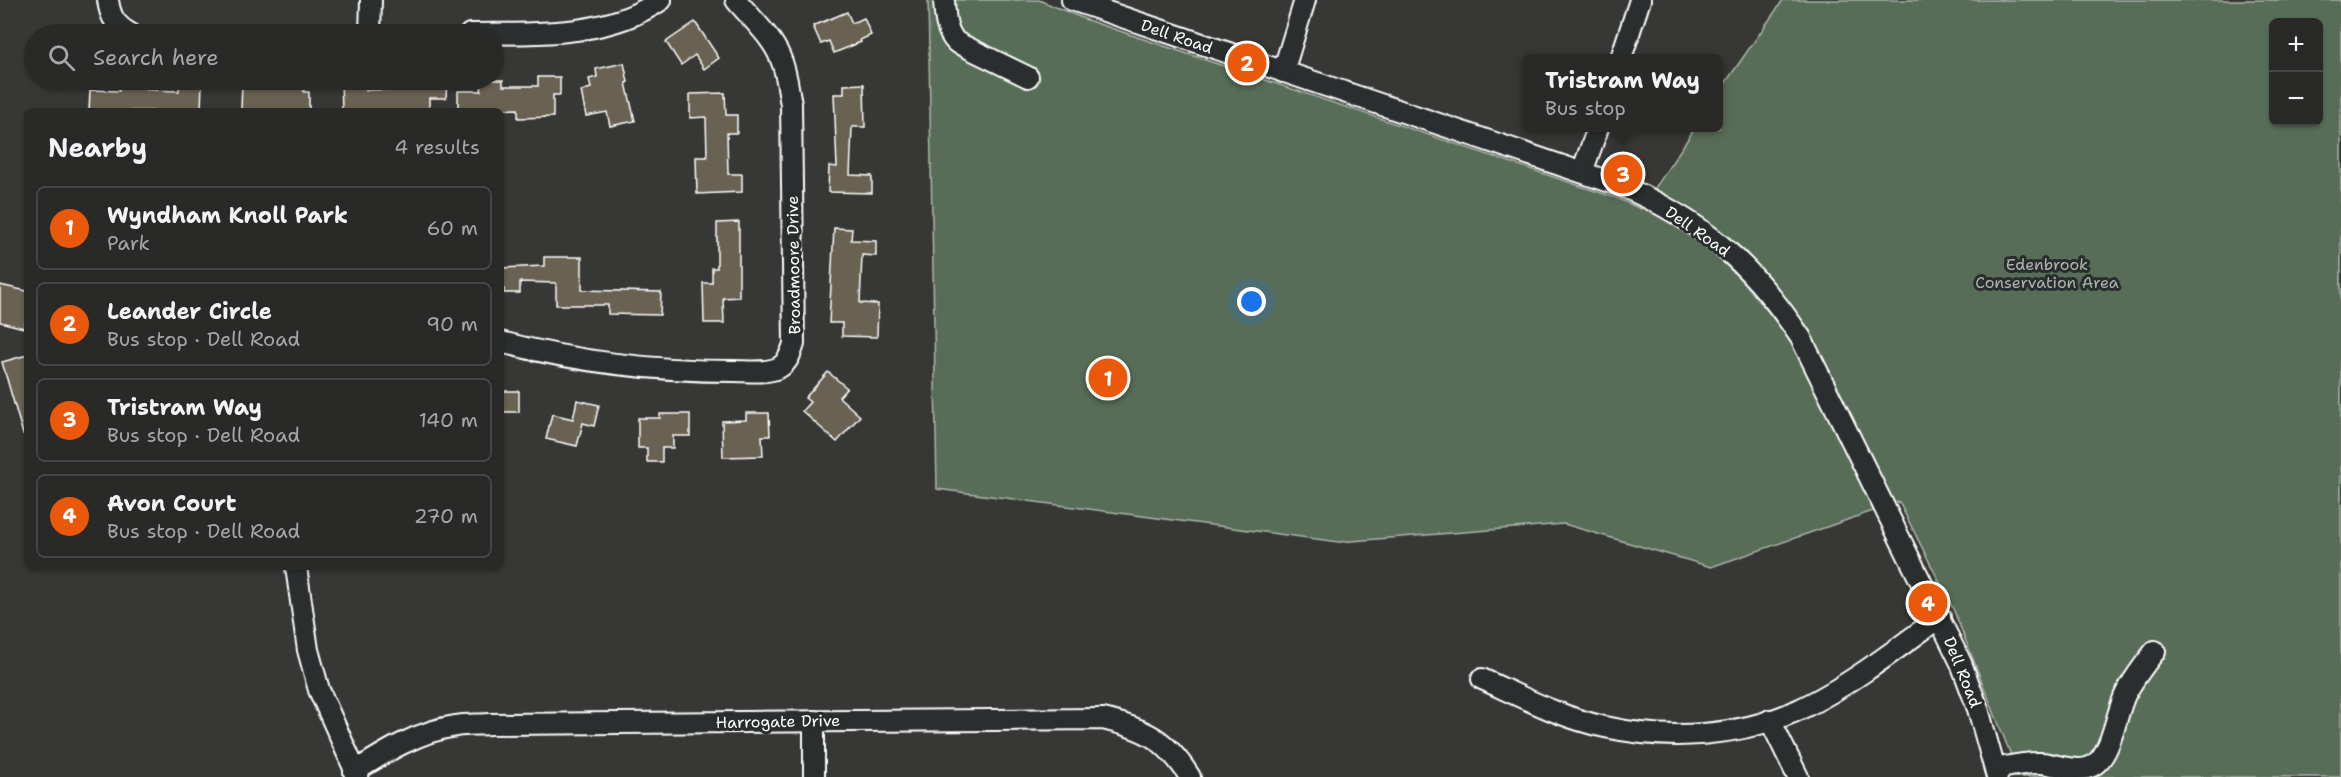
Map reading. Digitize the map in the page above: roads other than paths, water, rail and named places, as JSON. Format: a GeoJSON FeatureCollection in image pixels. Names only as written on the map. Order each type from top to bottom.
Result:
{"type":"FeatureCollection","features":[{"type":"Feature","properties":{"kind":"street"},"geometry":{"type":"LineString","coordinates":[[108,0],[110,14],[117,24]]}},
{"type":"Feature","properties":{"kind":"street"},"geometry":{"type":"LineString","coordinates":[[370,24],[371,0]]}},
{"type":"Feature","properties":{"kind":"street"},"geometry":{"type":"LineString","coordinates":[[504,33],[571,32],[615,22],[661,0]]}},
{"type":"Feature","properties":{"kind":"street","name":"Broadmoore Drive"},"geometry":{"type":"LineString","coordinates":[[504,343],[636,368],[683,371],[765,371],[779,368],[789,358],[794,344],[791,104],[781,57],[736,0]]}},
{"type":"Feature","properties":{"kind":"street"},"geometry":{"type":"LineString","coordinates":[[944,0],[946,26],[950,36],[956,42],[1028,77]]}},
{"type":"Feature","properties":{"kind":"street","name":"Dell Road"},"geometry":{"type":"LineString","coordinates":[[1072,0],[1641,194],[1682,215],[1719,243],[1746,266],[1778,304],[1801,338],[1961,663],[1978,709],[1996,773]]}},
{"type":"Feature","properties":{"kind":"street"},"geometry":{"type":"LineString","coordinates":[[1283,72],[1289,46],[1305,0]]}},
{"type":"Feature","properties":{"kind":"street"},"geometry":{"type":"LineString","coordinates":[[1622,54],[1641,0]]}},
{"type":"Feature","properties":{"kind":"street"},"geometry":{"type":"LineString","coordinates":[[1582,172],[1597,132]]}},
{"type":"Feature","properties":{"kind":"street"},"geometry":{"type":"LineString","coordinates":[[296,570],[308,650],[319,690],[356,775]]}},
{"type":"Feature","properties":{"kind":"street"},"geometry":{"type":"LineString","coordinates":[[1482,679],[1556,712],[1604,727],[1653,734],[1703,734],[1752,726],[1799,710],[1842,685],[1940,617]]}},
{"type":"Feature","properties":{"kind":"street"},"geometry":{"type":"LineString","coordinates":[[1996,773],[2038,762],[2081,769],[2088,768],[2097,762],[2104,755],[2110,741],[2125,694],[2155,651]]}},
{"type":"Feature","properties":{"kind":"street","name":"Harrogate Drive"},"geometry":{"type":"LineString","coordinates":[[356,775],[376,758],[423,734],[455,726],[1103,719],[1130,725],[1155,737],[1176,756],[1190,777]]}},
{"type":"Feature","properties":{"kind":"street"},"geometry":{"type":"LineString","coordinates":[[1770,720],[1798,777]]}},
{"type":"Feature","properties":{"kind":"street"},"geometry":{"type":"LineString","coordinates":[[814,721],[814,777]]}},
{"type":"Feature","properties":{"kind":"place","name":"Leander Circle"},"geometry":{"type":"Point","coordinates":[1247,63]}},
{"type":"Feature","properties":{"kind":"place","name":"Tristram Way"},"geometry":{"type":"Point","coordinates":[1623,174]}},
{"type":"Feature","properties":{"kind":"place","name":"Wyndham Knoll Park"},"geometry":{"type":"Point","coordinates":[1108,378]}},
{"type":"Feature","properties":{"kind":"place","name":"Avon Court"},"geometry":{"type":"Point","coordinates":[1928,603]}},
{"type":"Feature","properties":{"kind":"park label","name":"Edenbrook Conservation Area"},"geometry":{"type":"Point","coordinates":[2047,273]}}]}
